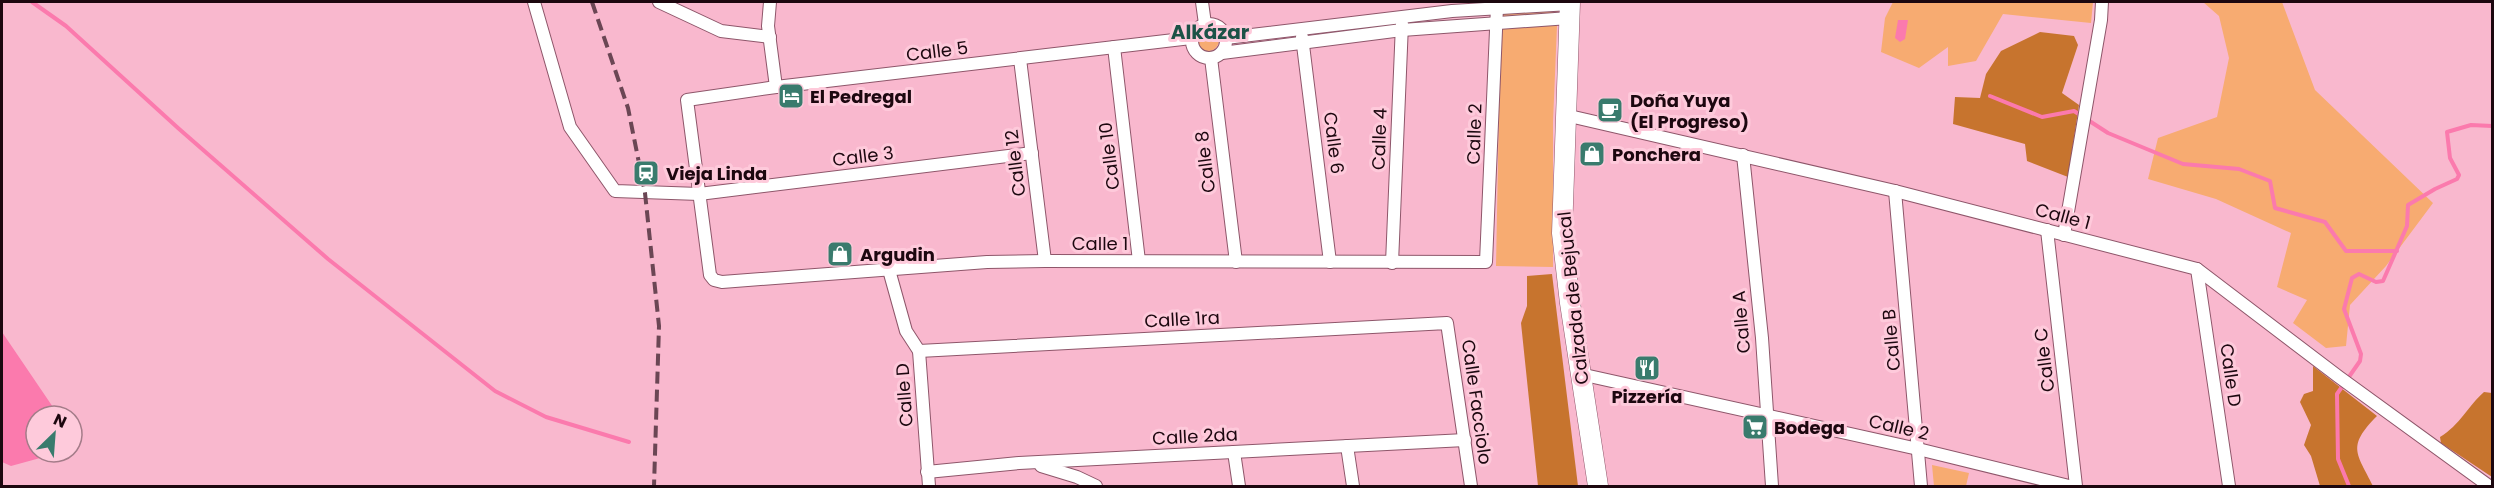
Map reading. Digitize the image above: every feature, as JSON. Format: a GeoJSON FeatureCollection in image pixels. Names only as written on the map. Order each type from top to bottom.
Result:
{"type":"FeatureCollection","features":[{"type":"Feature","properties":{"kind":"main road","name":"Calzada de Bejucal"},"geometry":{"type":"LineString","coordinates":[[1569,8],[1562,233],[1580,374],[1598,486]]}},
{"type":"Feature","properties":{"kind":"street","name":"Calle 3"},"geometry":{"type":"LineString","coordinates":[[534,2],[570,127],[615,191],[699,194],[1032,153]]}},
{"type":"Feature","properties":{"kind":"street"},"geometry":{"type":"LineString","coordinates":[[770,2],[768,16],[777,87]]}},
{"type":"Feature","properties":{"kind":"street"},"geometry":{"type":"LineString","coordinates":[[1202,2],[1205,24]]}},
{"type":"Feature","properties":{"kind":"street"},"geometry":{"type":"LineString","coordinates":[[2064,235],[2102,20],[2102,2]]}},
{"type":"Feature","properties":{"kind":"street"},"geometry":{"type":"LineString","coordinates":[[662,3],[721,31],[770,37]]}},
{"type":"Feature","properties":{"kind":"street"},"geometry":{"type":"LineString","coordinates":[[1226,38],[1497,7],[1569,8]]}},
{"type":"Feature","properties":{"kind":"street","name":"Calle 2"},"geometry":{"type":"LineString","coordinates":[[1487,261],[1497,7]]}},
{"type":"Feature","properties":{"kind":"street"},"geometry":{"type":"LineString","coordinates":[[1216,56],[1226,43],[1226,38],[1216,25],[1205,24],[1196,29],[1191,38],[1193,49],[1196,53],[1216,56],[1402,30],[1496,22],[1569,8]]}},
{"type":"Feature","properties":{"kind":"street","name":"Calle 4"},"geometry":{"type":"LineString","coordinates":[[1392,262],[1403,17]]}},
{"type":"Feature","properties":{"kind":"street","name":"Calle 6"},"geometry":{"type":"LineString","coordinates":[[1302,29],[1330,262]]}},
{"type":"Feature","properties":{"kind":"street","name":"Calle 5"},"geometry":{"type":"LineString","coordinates":[[699,194],[687,100],[777,87],[1191,38]]}},
{"type":"Feature","properties":{"kind":"street","name":"Calle 10"},"geometry":{"type":"LineString","coordinates":[[1114,47],[1139,261]]}},
{"type":"Feature","properties":{"kind":"street","name":"Calle 8"},"geometry":{"type":"LineString","coordinates":[[1216,56],[1236,262]]}},
{"type":"Feature","properties":{"kind":"street","name":"Calle 12"},"geometry":{"type":"LineString","coordinates":[[1020,59],[1045,261]]}},
{"type":"Feature","properties":{"kind":"street","name":"Calle 1"},"geometry":{"type":"LineString","coordinates":[[1564,116],[1895,191],[2197,269],[2352,387],[2489,486]]}},
{"type":"Feature","properties":{"kind":"street","name":"Calle A"},"geometry":{"type":"LineString","coordinates":[[1743,155],[1762,338],[1772,486]]}},
{"type":"Feature","properties":{"kind":"street","name":"Calle B"},"geometry":{"type":"LineString","coordinates":[[1895,191],[1921,486]]}},
{"type":"Feature","properties":{"kind":"street","name":"Calle 1"},"geometry":{"type":"LineString","coordinates":[[699,194],[710,275],[714,280],[722,282],[987,262],[1487,261]]}},
{"type":"Feature","properties":{"kind":"street","name":"Calle C"},"geometry":{"type":"LineString","coordinates":[[2047,230],[2076,486]]}},
{"type":"Feature","properties":{"kind":"street","name":"Calle D"},"geometry":{"type":"LineString","coordinates":[[2197,269],[2229,486]]}},
{"type":"Feature","properties":{"kind":"street","name":"Calle D"},"geometry":{"type":"LineString","coordinates":[[889,270],[906,331],[919,351],[929,486]]}},
{"type":"Feature","properties":{"kind":"street","name":"Calle 1ra"},"geometry":{"type":"LineString","coordinates":[[919,351],[1447,323]]}},
{"type":"Feature","properties":{"kind":"street","name":"Calle Facciolo"},"geometry":{"type":"LineString","coordinates":[[1447,323],[1471,486]]}},
{"type":"Feature","properties":{"kind":"street","name":"Calle 2"},"geometry":{"type":"LineString","coordinates":[[1580,374],[1918,449],[2069,486]]}},
{"type":"Feature","properties":{"kind":"street","name":"Calle 2da"},"geometry":{"type":"LineString","coordinates":[[927,472],[1019,464],[1465,440]]}},
{"type":"Feature","properties":{"kind":"street"},"geometry":{"type":"LineString","coordinates":[[1347,446],[1353,486]]}},
{"type":"Feature","properties":{"kind":"street"},"geometry":{"type":"LineString","coordinates":[[1234,452],[1239,486]]}},
{"type":"Feature","properties":{"kind":"street"},"geometry":{"type":"LineString","coordinates":[[1019,464],[1048,467],[1096,486]]}},
{"type":"Feature","properties":{"kind":"shaded area"},"geometry":{"type":"Polygon","coordinates":[[[1501,2],[1558,2],[1553,122],[1553,267],[1496,266],[1501,2]]]}},
{"type":"Feature","properties":{"kind":"shaded area"},"geometry":{"type":"Polygon","coordinates":[[[1893,2],[2093,2],[2091,23],[2003,14],[1976,61],[1948,66],[1948,47],[1919,68],[1881,52],[1885,18],[1893,2]]]}},
{"type":"Feature","properties":{"kind":"shaded area"},"geometry":{"type":"Polygon","coordinates":[[[2203,2],[2282,2],[2315,90],[2433,203],[2386,266],[2350,305],[2346,346],[2326,348],[2293,323],[2307,300],[2277,287],[2291,233],[2216,199],[2148,179],[2158,138],[2217,117],[2229,58],[2219,16],[2203,2]]]}},
{"type":"Feature","properties":{"kind":"shaded area"},"geometry":{"type":"Polygon","coordinates":[[[1898,20],[1908,20],[1905,39],[1900,42],[1895,38],[1898,20]]]}},
{"type":"Feature","properties":{"kind":"shaded area"},"geometry":{"type":"Polygon","coordinates":[[[1208,29],[1216,32],[1219,40],[1216,48],[1208,51],[1200,48],[1197,40],[1200,32],[1208,29]]]}},
{"type":"Feature","properties":{"kind":"shaded area"},"geometry":{"type":"Polygon","coordinates":[[[2040,32],[2074,36],[2078,45],[2062,93],[2079,105],[2068,177],[2027,161],[2025,144],[1953,124],[1955,97],[1980,98],[1986,74],[2001,51],[2040,32]]]}},
{"type":"Feature","properties":{"kind":"shaded area"},"geometry":{"type":"Polygon","coordinates":[[[1552,274],[1578,486],[1538,486],[1521,323],[1527,306],[1527,276],[1552,274]]]}},
{"type":"Feature","properties":{"kind":"shaded area"},"geometry":{"type":"Polygon","coordinates":[[[2,332],[51,404],[24,404],[24,462],[11,466],[2,462],[2,332]]]}},
{"type":"Feature","properties":{"kind":"shaded area"},"geometry":{"type":"Polygon","coordinates":[[[2313,366],[2377,416],[2361,435],[2357,450],[2373,486],[2320,486],[2311,456],[2304,445],[2311,425],[2300,402],[2304,394],[2313,391],[2313,366]]]}},
{"type":"Feature","properties":{"kind":"shaded area"},"geometry":{"type":"Polygon","coordinates":[[[2484,392],[2492,393],[2492,477],[2441,443],[2440,437],[2453,427],[2484,392]]]}},
{"type":"Feature","properties":{"kind":"shaded area"},"geometry":{"type":"Polygon","coordinates":[[[1932,465],[1969,473],[1966,486],[1934,486],[1932,465]]]}},
{"type":"Feature","properties":{"kind":"waterway"},"geometry":{"type":"LineString","coordinates":[[32,2],[66,26],[328,259],[495,391],[546,417],[629,442]]}},
{"type":"Feature","properties":{"kind":"waterway"},"geometry":{"type":"LineString","coordinates":[[1990,96],[2042,117],[2074,111],[2108,133],[2183,164],[2239,169],[2270,181],[2275,208],[2325,222],[2346,251],[2397,251]]}},
{"type":"Feature","properties":{"kind":"waterway"},"geometry":{"type":"LineString","coordinates":[[2349,486],[2338,459],[2337,394],[2360,361],[2361,354],[2344,309],[2352,278],[2359,274],[2376,282],[2383,281],[2407,226],[2408,205],[2457,179],[2459,175],[2450,158],[2447,132],[2471,125],[2492,126]]}},
{"type":"Feature","properties":{"kind":"railway"},"geometry":{"type":"LineString","coordinates":[[592,2],[628,108],[645,193],[659,326],[654,486]]}},
{"type":"Feature","properties":{"kind":"place","name":"El Pedregal"},"geometry":{"type":"Point","coordinates":[791,96]}},
{"type":"Feature","properties":{"kind":"place","name":"Doña Yuya (El Progreso)"},"geometry":{"type":"Point","coordinates":[1610,110]}},
{"type":"Feature","properties":{"kind":"place","name":"Ponchera"},"geometry":{"type":"Point","coordinates":[1592,154]}},
{"type":"Feature","properties":{"kind":"place","name":"Vieja Linda"},"geometry":{"type":"Point","coordinates":[646,173]}},
{"type":"Feature","properties":{"kind":"place","name":"Argudin"},"geometry":{"type":"Point","coordinates":[840,254]}},
{"type":"Feature","properties":{"kind":"place","name":"Pizzería"},"geometry":{"type":"Point","coordinates":[1647,368]}},
{"type":"Feature","properties":{"kind":"place","name":"Bodega"},"geometry":{"type":"Point","coordinates":[1755,427]}},
{"type":"Feature","properties":{"kind":"district","name":"Alkázar"},"geometry":{"type":"Point","coordinates":[1210,32]}}]}
